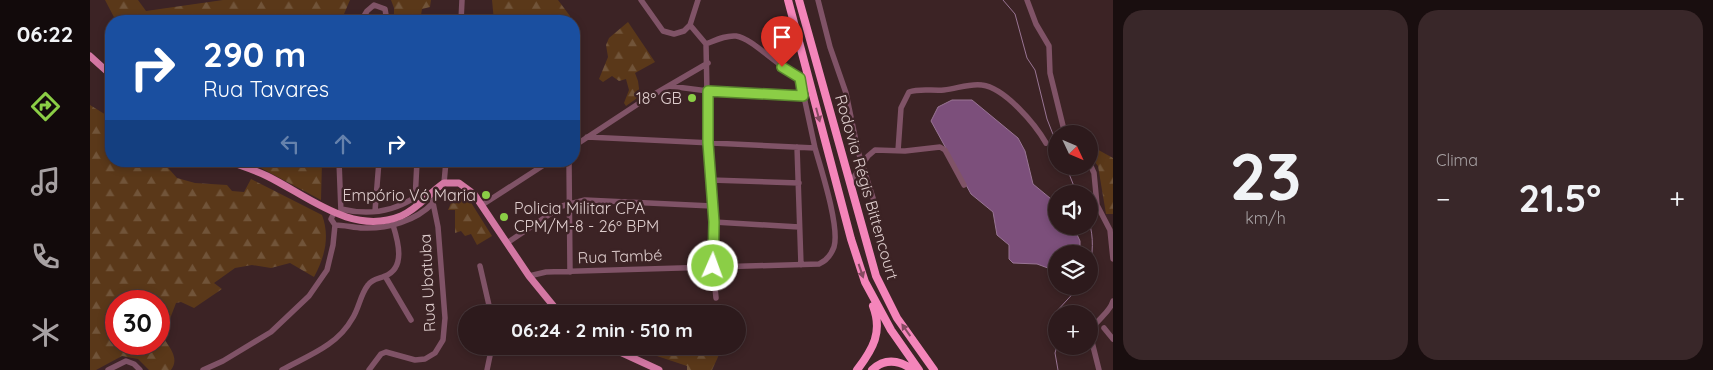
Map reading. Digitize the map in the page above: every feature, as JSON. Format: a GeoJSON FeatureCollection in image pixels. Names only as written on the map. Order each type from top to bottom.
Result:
{"type":"FeatureCollection","features":[{"type":"Feature","properties":{"kind":"highway","name":"Rodovia Régis Bittencourt"},"geometry":{"type":"LineString","coordinates":[[788,0],[851,239],[868,292],[919,370]]}},
{"type":"Feature","properties":{"kind":"highway","name":"Rodovia Régis Bittencourt"},"geometry":{"type":"LineString","coordinates":[[799,0],[876,276],[897,318],[934,370]]}},
{"type":"Feature","properties":{"kind":"highway"},"geometry":{"type":"LineString","coordinates":[[857,370],[870,352],[878,333],[877,318],[868,292]]}},
{"type":"Feature","properties":{"kind":"highway"},"geometry":{"type":"LineString","coordinates":[[872,370],[880,364],[892,361],[900,362],[913,370]]}},
{"type":"Feature","properties":{"kind":"main road"},"geometry":{"type":"LineString","coordinates":[[90,56],[105,70]]}},
{"type":"Feature","properties":{"kind":"main road"},"geometry":{"type":"LineString","coordinates":[[244,167],[267,176],[339,213],[376,220],[400,216],[416,207],[444,183],[452,182],[468,188],[553,305]]}},
{"type":"Feature","properties":{"kind":"main road"},"geometry":{"type":"LineString","coordinates":[[626,355],[659,370]]}},
{"type":"Feature","properties":{"kind":"street"},"geometry":{"type":"LineString","coordinates":[[461,15],[462,0]]}},
{"type":"Feature","properties":{"kind":"street"},"geometry":{"type":"LineString","coordinates":[[641,0],[663,31],[668,33],[680,32],[690,25],[698,0]]}},
{"type":"Feature","properties":{"kind":"street"},"geometry":{"type":"LineString","coordinates":[[648,9],[651,0]]}},
{"type":"Feature","properties":{"kind":"street"},"geometry":{"type":"LineString","coordinates":[[818,0],[830,47],[846,94],[858,151],[874,200]]}},
{"type":"Feature","properties":{"kind":"street"},"geometry":{"type":"LineString","coordinates":[[1027,0],[1036,24],[1049,46],[1050,74],[1063,125]]}},
{"type":"Feature","properties":{"kind":"street"},"geometry":{"type":"LineString","coordinates":[[365,15],[374,5],[385,9],[386,15]]}},
{"type":"Feature","properties":{"kind":"street"},"geometry":{"type":"LineString","coordinates":[[690,25],[706,44],[708,63],[708,143],[714,222],[713,266],[716,298]]}},
{"type":"Feature","properties":{"kind":"street"},"geometry":{"type":"LineString","coordinates":[[706,44],[729,36],[742,38],[800,78],[809,80]]}},
{"type":"Feature","properties":{"kind":"street"},"geometry":{"type":"LineString","coordinates":[[580,142],[708,63]]}},
{"type":"Feature","properties":{"kind":"street"},"geometry":{"type":"LineString","coordinates":[[587,137],[815,148],[800,78]]}},
{"type":"Feature","properties":{"kind":"street"},"geometry":{"type":"LineString","coordinates":[[898,151],[901,108],[909,92],[945,90],[977,85],[992,88],[1019,108],[1032,121],[1046,143]]}},
{"type":"Feature","properties":{"kind":"street"},"geometry":{"type":"LineString","coordinates":[[669,86],[708,91],[803,96]]}},
{"type":"Feature","properties":{"kind":"street"},"geometry":{"type":"LineString","coordinates":[[797,147],[801,265]]}},
{"type":"Feature","properties":{"kind":"street","name":"Rua També"},"geometry":{"type":"LineString","coordinates":[[530,276],[537,273],[819,264],[828,258],[834,245],[834,234],[830,198],[815,148]]}},
{"type":"Feature","properties":{"kind":"street"},"geometry":{"type":"LineString","coordinates":[[850,183],[868,156],[875,150],[898,151],[943,148],[964,185]]}},
{"type":"Feature","properties":{"kind":"street"},"geometry":{"type":"LineString","coordinates":[[339,167],[339,213]]}},
{"type":"Feature","properties":{"kind":"street"},"geometry":{"type":"LineString","coordinates":[[376,211],[379,167]]}},
{"type":"Feature","properties":{"kind":"street"},"geometry":{"type":"LineString","coordinates":[[416,207],[414,198],[417,167]]}},
{"type":"Feature","properties":{"kind":"street"},"geometry":{"type":"LineString","coordinates":[[444,183],[445,167]]}},
{"type":"Feature","properties":{"kind":"street"},"geometry":{"type":"LineString","coordinates":[[482,205],[541,167]]}},
{"type":"Feature","properties":{"kind":"street"},"geometry":{"type":"LineString","coordinates":[[569,167],[570,272]]}},
{"type":"Feature","properties":{"kind":"street"},"geometry":{"type":"LineString","coordinates":[[1094,175],[1097,205],[1110,230],[1113,259]]}},
{"type":"Feature","properties":{"kind":"street"},"geometry":{"type":"LineString","coordinates":[[711,180],[799,183]]}},
{"type":"Feature","properties":{"kind":"street","name":"Rua Ubatuba"},"geometry":{"type":"LineString","coordinates":[[369,370],[381,354],[386,352],[415,360],[425,359],[435,353],[443,340],[444,311],[438,227],[431,193]]}},
{"type":"Feature","properties":{"kind":"street"},"geometry":{"type":"LineString","coordinates":[[203,370],[212,368],[271,332],[300,306],[327,270],[333,245],[334,224],[331,219],[339,213],[376,211],[402,206],[414,198]]}},
{"type":"Feature","properties":{"kind":"street"},"geometry":{"type":"LineString","coordinates":[[508,243],[555,210],[570,203],[598,200],[712,206]]}},
{"type":"Feature","properties":{"kind":"street"},"geometry":{"type":"LineString","coordinates":[[334,224],[364,228],[393,225],[418,214],[433,203]]}},
{"type":"Feature","properties":{"kind":"street"},"geometry":{"type":"LineString","coordinates":[[714,222],[799,228]]}},
{"type":"Feature","properties":{"kind":"street"},"geometry":{"type":"LineString","coordinates":[[282,370],[338,338],[354,317],[368,284],[374,279],[385,276],[396,267],[400,256],[393,225]]}},
{"type":"Feature","properties":{"kind":"street"},"geometry":{"type":"LineString","coordinates":[[480,266],[490,305]]}},
{"type":"Feature","properties":{"kind":"street"},"geometry":{"type":"LineString","coordinates":[[385,276],[411,320]]}},
{"type":"Feature","properties":{"kind":"street"},"geometry":{"type":"LineString","coordinates":[[1098,323],[1108,312],[1113,301]]}},
{"type":"Feature","properties":{"kind":"street"},"geometry":{"type":"LineString","coordinates":[[1104,328],[1113,339]]}},
{"type":"Feature","properties":{"kind":"street"},"geometry":{"type":"LineString","coordinates":[[487,370],[490,355]]}},
{"type":"Feature","properties":{"kind":"street"},"geometry":{"type":"LineString","coordinates":[[1095,355],[1099,370]]}},
{"type":"Feature","properties":{"kind":"street"},"geometry":{"type":"LineString","coordinates":[[108,370],[114,366],[130,362],[140,370]]}},
{"type":"Feature","properties":{"kind":"green space"},"geometry":{"type":"Polygon","coordinates":[[[105,0],[138,0],[146,11],[223,0],[350,0],[344,15],[113,15],[105,0]]]}},
{"type":"Feature","properties":{"kind":"green space"},"geometry":{"type":"Polygon","coordinates":[[[391,0],[431,0],[430,7],[422,9],[421,15],[394,15],[391,0]]]}},
{"type":"Feature","properties":{"kind":"green space"},"geometry":{"type":"Polygon","coordinates":[[[492,0],[558,0],[569,15],[493,15],[492,0]]]}},
{"type":"Feature","properties":{"kind":"green space"},"geometry":{"type":"Polygon","coordinates":[[[628,22],[655,62],[635,73],[640,96],[626,106],[624,103],[629,90],[626,79],[619,81],[612,76],[603,82],[599,79],[608,57],[606,45],[609,38],[628,22]]]}},
{"type":"Feature","properties":{"kind":"green space"},"geometry":{"type":"Polygon","coordinates":[[[90,105],[105,114],[105,167],[167,167],[177,178],[195,183],[227,185],[232,191],[244,192],[251,179],[322,215],[326,231],[321,262],[314,277],[290,263],[271,268],[252,265],[235,268],[214,283],[222,289],[194,308],[181,302],[176,303],[170,319],[170,290],[105,290],[105,355],[170,355],[170,348],[174,361],[171,370],[149,370],[138,359],[122,356],[96,370],[90,370],[90,105]]]}},
{"type":"Feature","properties":{"kind":"green space"},"geometry":{"type":"Polygon","coordinates":[[[1098,150],[1113,158],[1113,214],[1106,214],[1098,166],[1098,150]]]}},
{"type":"Feature","properties":{"kind":"green space"},"geometry":{"type":"Polygon","coordinates":[[[259,167],[322,167],[321,200],[259,167]]]}},
{"type":"Feature","properties":{"kind":"green space"},"geometry":{"type":"Polygon","coordinates":[[[457,189],[465,193],[492,236],[477,245],[471,234],[465,236],[461,231],[455,233],[455,210],[448,210],[457,189]]]}},
{"type":"Feature","properties":{"kind":"green space"},"geometry":{"type":"Polygon","coordinates":[[[654,355],[719,355],[712,370],[687,370],[687,366],[654,355]]]}},
{"type":"Feature","properties":{"kind":"shaded area"},"geometry":{"type":"Polygon","coordinates":[[[952,100],[972,100],[1018,138],[1025,151],[1033,184],[1048,196],[1048,235],[1077,235],[1080,245],[1048,245],[1048,268],[1037,264],[1013,263],[1009,259],[1009,245],[997,235],[993,212],[971,194],[931,121],[938,107],[952,100]]]}},
{"type":"Feature","properties":{"kind":"waterway"},"geometry":{"type":"LineString","coordinates":[[1003,0],[1015,14],[1027,58],[1035,70],[1049,125]]}},
{"type":"Feature","properties":{"kind":"waterway"},"geometry":{"type":"LineString","coordinates":[[1070,175],[1073,185]]}},
{"type":"Feature","properties":{"kind":"waterway"},"geometry":{"type":"LineString","coordinates":[[1092,235],[1092,245]]}},
{"type":"Feature","properties":{"kind":"waterway"},"geometry":{"type":"LineString","coordinates":[[1062,305],[1072,295]]}},
{"type":"Feature","properties":{"kind":"waterway"},"geometry":{"type":"LineString","coordinates":[[1055,355],[1058,370]]}},
{"type":"Feature","properties":{"kind":"place","name":"18º GB"},"geometry":{"type":"Point","coordinates":[692,98]}},
{"type":"Feature","properties":{"kind":"place","name":"Empório Vó Maria"},"geometry":{"type":"Point","coordinates":[486,195]}},
{"type":"Feature","properties":{"kind":"place","name":"Policia Militar CPA CPM/M-8 - 26º BPM"},"geometry":{"type":"Point","coordinates":[504,217]}},
{"type":"Feature","properties":{"kind":"route"},"geometry":{"type":"LineString","coordinates":[[713,266],[714,222],[708,143],[708,91],[737,91],[803,96],[800,78],[782,67]]}}]}
